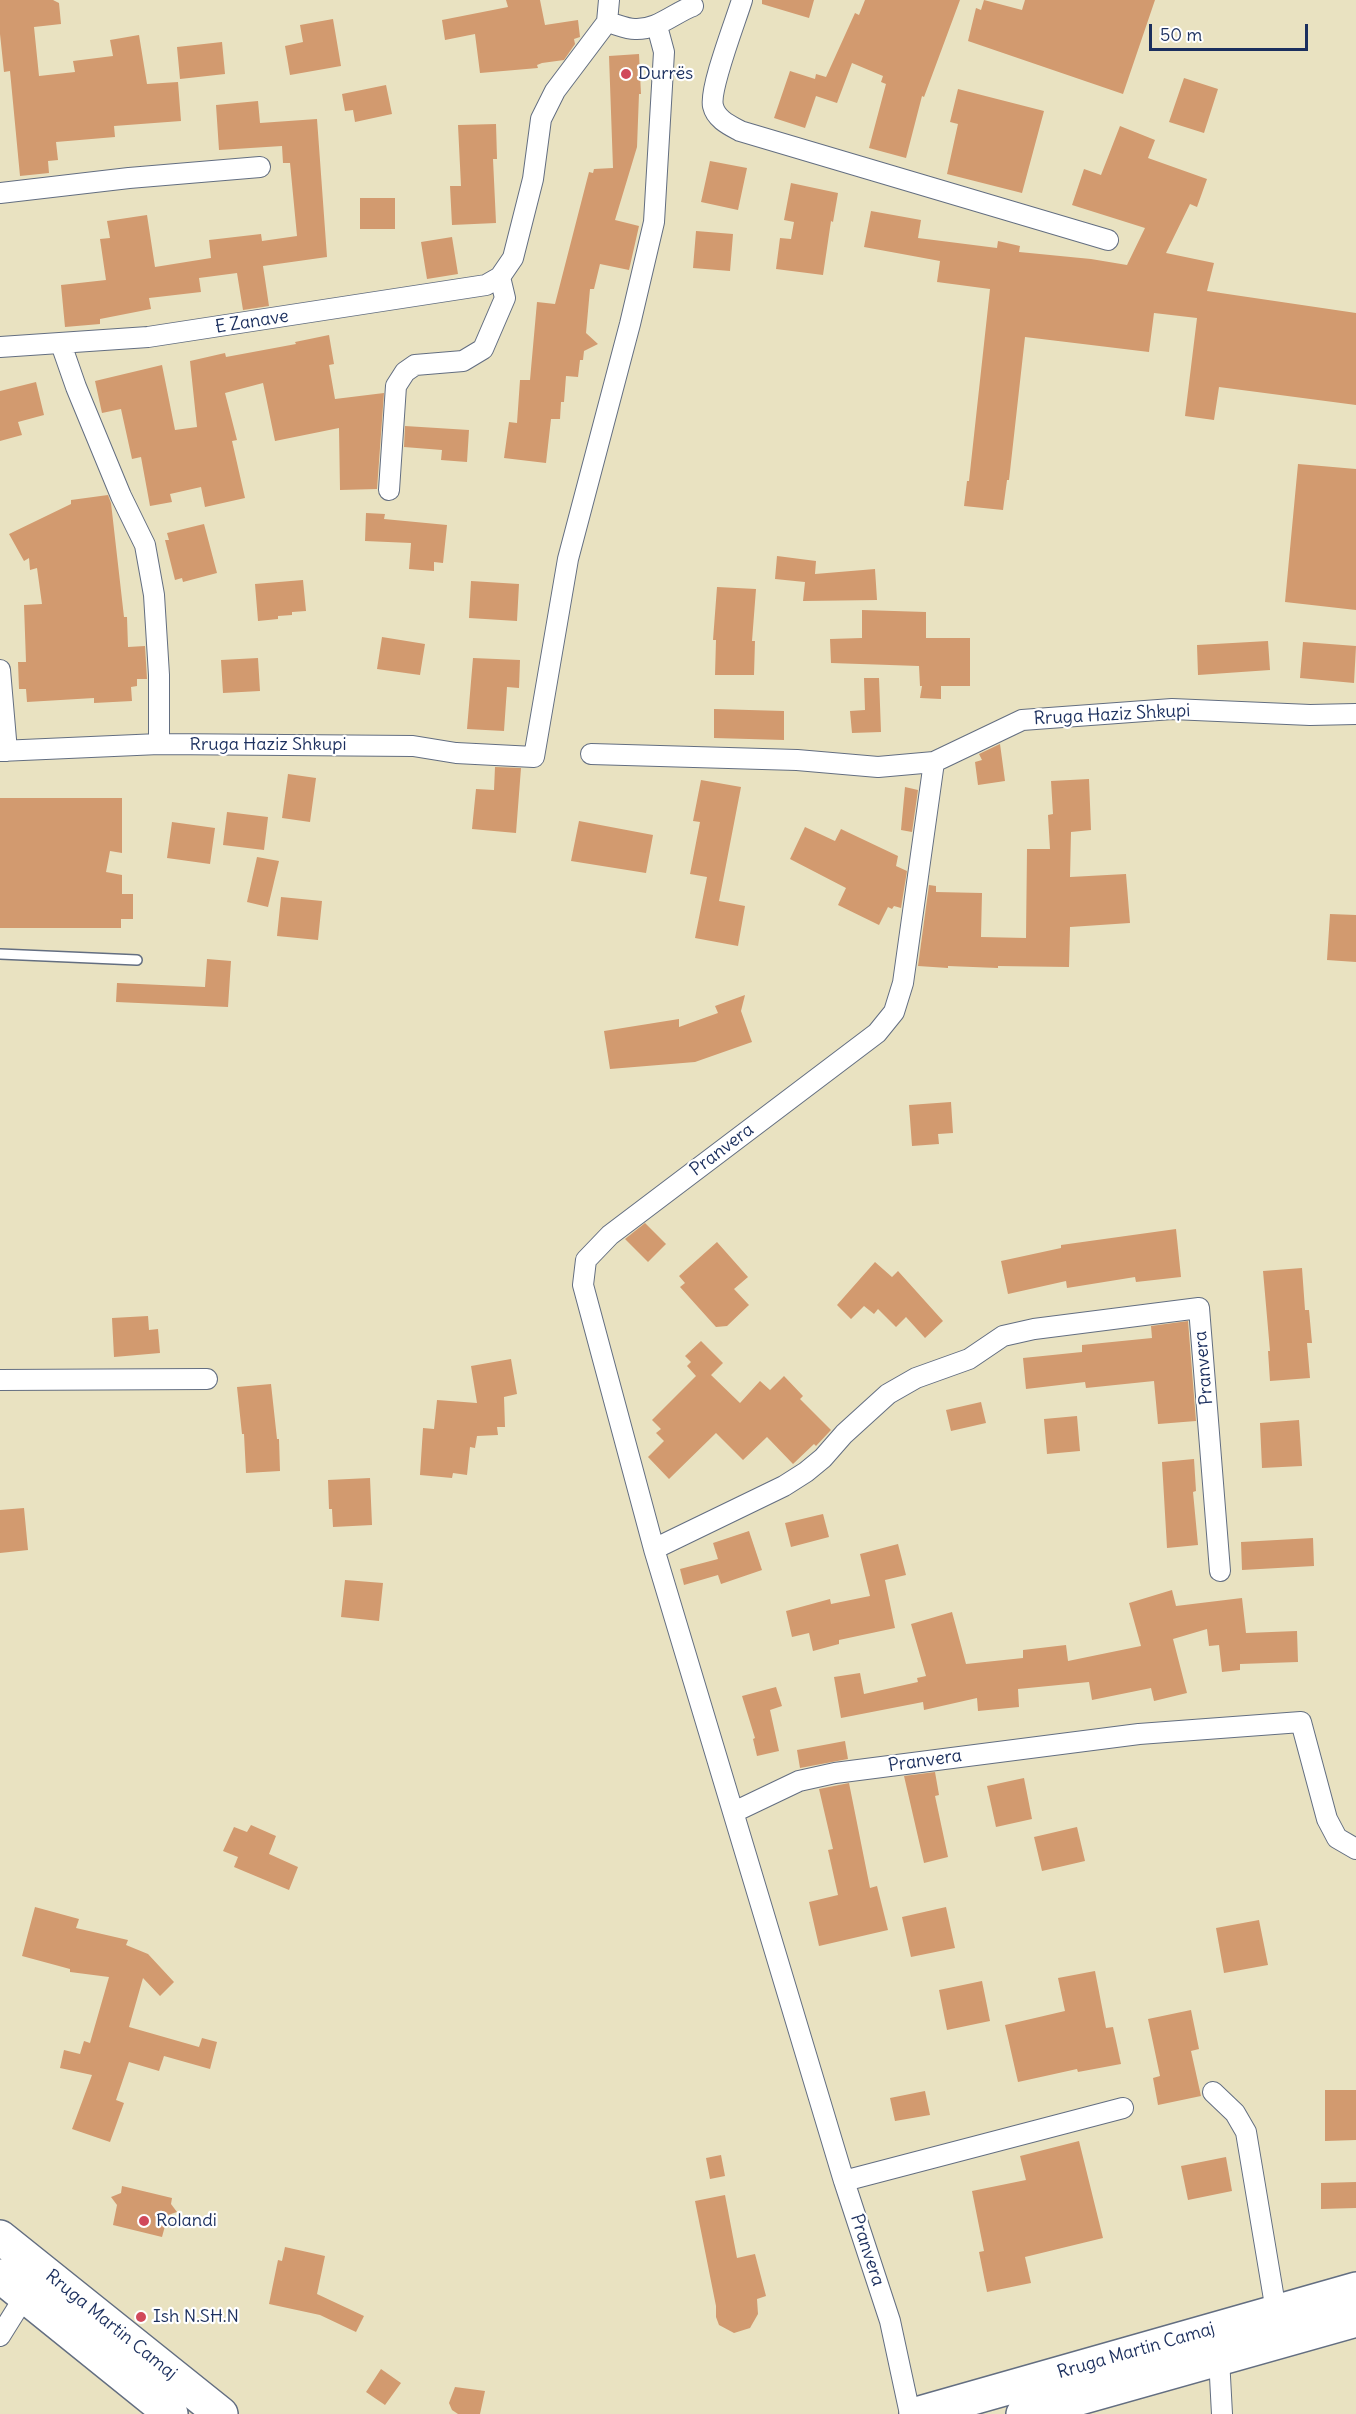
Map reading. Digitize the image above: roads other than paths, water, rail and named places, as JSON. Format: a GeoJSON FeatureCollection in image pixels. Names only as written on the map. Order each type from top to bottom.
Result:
{"type":"FeatureCollection","features":[{"type":"Feature","properties":{"kind":"highway","name":"Rruga Martin Camaj"},"geometry":{"type":"LineString","coordinates":[[0,2237],[221,2414]]}},
{"type":"Feature","properties":{"kind":"highway","name":"Rruga Martin Camaj"},"geometry":{"type":"LineString","coordinates":[[0,2276],[171,2414]]}},
{"type":"Feature","properties":{"kind":"highway","name":"Rruga Martin Camaj"},"geometry":{"type":"LineString","coordinates":[[916,2414],[1356,2289]]}},
{"type":"Feature","properties":{"kind":"highway","name":"Rruga Martin Camaj"},"geometry":{"type":"LineString","coordinates":[[1023,2414],[1356,2320]]}},
{"type":"Feature","properties":{"kind":"street"},"geometry":{"type":"LineString","coordinates":[[389,490],[396,386],[405,372],[415,365],[463,361],[483,349],[505,298],[500,277],[513,258],[533,179],[541,119],[555,91],[607,22],[609,0]]}},
{"type":"Feature","properties":{"kind":"street"},"geometry":{"type":"LineString","coordinates":[[742,0],[716,86],[713,105],[722,122],[751,135],[1108,240]]}},
{"type":"Feature","properties":{"kind":"street"},"geometry":{"type":"LineString","coordinates":[[607,22],[636,29],[657,26],[680,10],[693,6]]}},
{"type":"Feature","properties":{"kind":"street","name":"Rruga Haziz Shkupi"},"geometry":{"type":"LineString","coordinates":[[4,751],[159,744],[413,746],[456,753],[534,757],[568,559],[630,324],[654,222],[664,52],[657,26]]}},
{"type":"Feature","properties":{"kind":"street"},"geometry":{"type":"LineString","coordinates":[[0,193],[129,178],[260,167]]}},
{"type":"Feature","properties":{"kind":"street","name":"E Zanave"},"geometry":{"type":"LineString","coordinates":[[0,347],[148,337],[486,285],[500,277]]}},
{"type":"Feature","properties":{"kind":"street"},"geometry":{"type":"LineString","coordinates":[[61,344],[76,387],[121,496],[145,545],[154,595],[159,675],[159,744]]}},
{"type":"Feature","properties":{"kind":"street"},"geometry":{"type":"LineString","coordinates":[[0,670],[4,751]]}},
{"type":"Feature","properties":{"kind":"street","name":"Rruga Haziz Shkupi"},"geometry":{"type":"LineString","coordinates":[[591,754],[797,760],[878,767],[934,762],[1022,720],[1172,709],[1310,715],[1356,714]]}},
{"type":"Feature","properties":{"kind":"street","name":"Pranvera"},"geometry":{"type":"LineString","coordinates":[[910,2414],[890,2321],[844,2181],[654,1549],[583,1285],[586,1260],[610,1235],[877,1033],[894,1011],[903,983],[934,762]]}},
{"type":"Feature","properties":{"kind":"street","name":"Pranvera"},"geometry":{"type":"LineString","coordinates":[[654,1549],[784,1486],[823,1458],[844,1434],[888,1394],[916,1378],[969,1359],[1003,1336],[1034,1329],[1199,1308],[1220,1571]]}},
{"type":"Feature","properties":{"kind":"street"},"geometry":{"type":"LineString","coordinates":[[0,1380],[207,1378]]}},
{"type":"Feature","properties":{"kind":"street","name":"Pranvera"},"geometry":{"type":"LineString","coordinates":[[734,1812],[799,1781],[836,1773],[1139,1734],[1301,1722],[1327,1819],[1337,1838],[1356,1849]]}},
{"type":"Feature","properties":{"kind":"street"},"geometry":{"type":"LineString","coordinates":[[1213,2092],[1235,2114],[1246,2132],[1276,2311]]}},
{"type":"Feature","properties":{"kind":"street"},"geometry":{"type":"LineString","coordinates":[[844,2181],[1123,2108]]}},
{"type":"Feature","properties":{"kind":"street"},"geometry":{"type":"LineString","coordinates":[[0,2336],[25,2296]]}},
{"type":"Feature","properties":{"kind":"street"},"geometry":{"type":"LineString","coordinates":[[1218,2358],[1222,2414]]}},
{"type":"Feature","properties":{"kind":"lane"},"geometry":{"type":"LineString","coordinates":[[0,954],[137,960]]}},
{"type":"Feature","properties":{"kind":"place","name":"Durrës"},"geometry":{"type":"Point","coordinates":[626,74]}},
{"type":"Feature","properties":{"kind":"place","name":"Rolandi"},"geometry":{"type":"Point","coordinates":[144,2221]}},
{"type":"Feature","properties":{"kind":"place","name":"Ish N.SH.N"},"geometry":{"type":"Point","coordinates":[141,2317]}}]}
